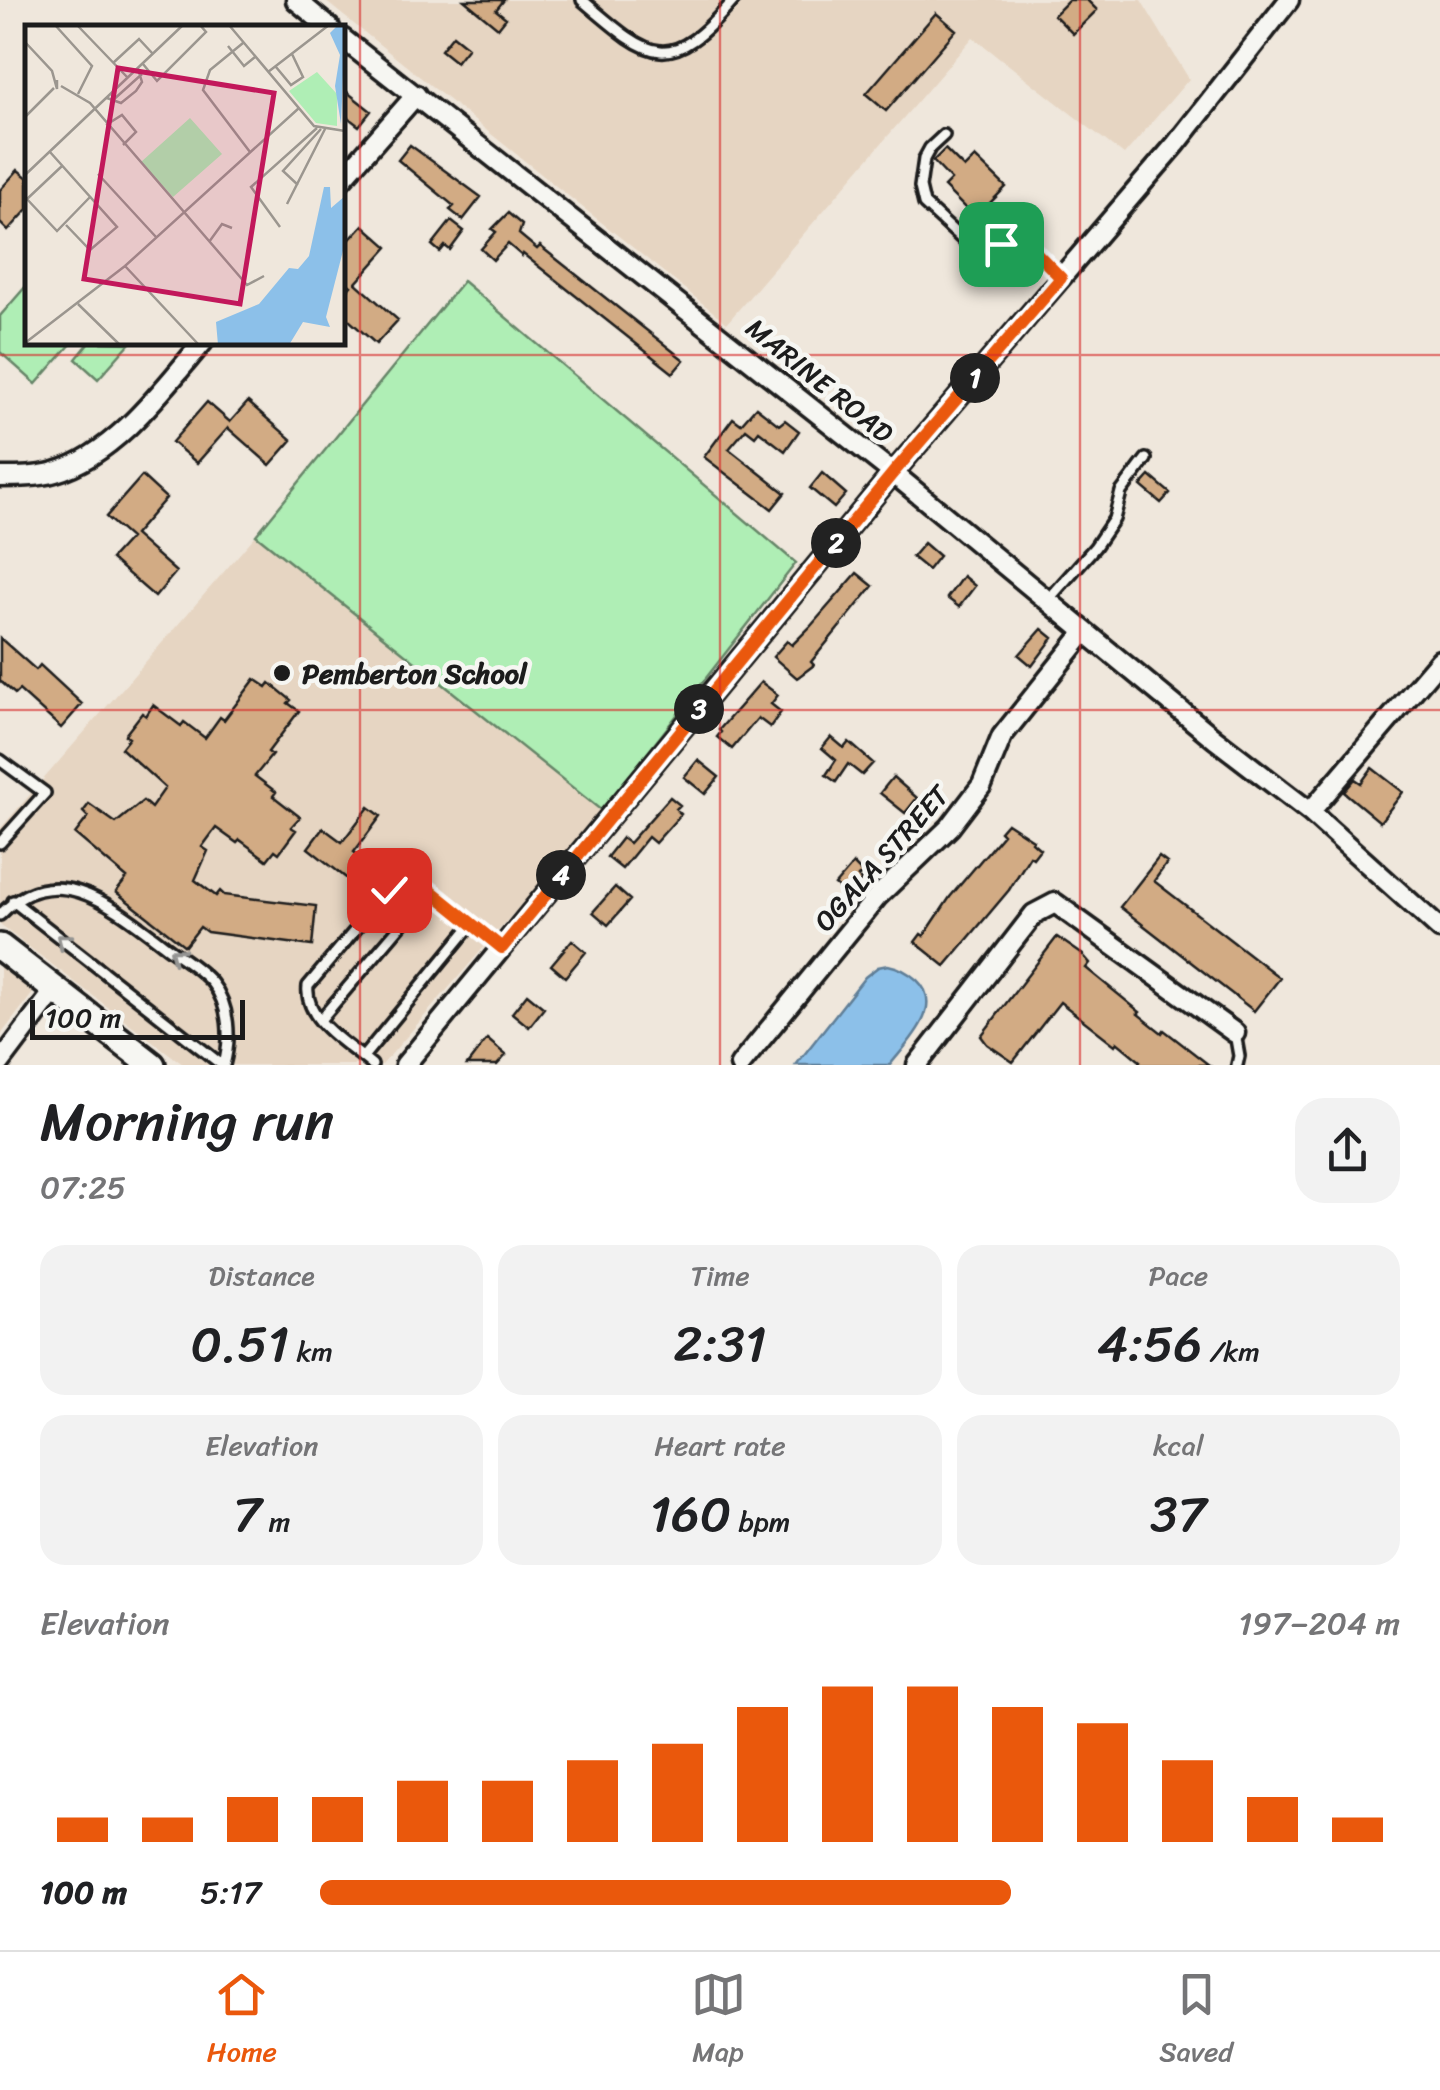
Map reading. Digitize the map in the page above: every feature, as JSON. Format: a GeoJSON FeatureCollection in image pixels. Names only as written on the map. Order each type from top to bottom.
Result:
{"type":"FeatureCollection","features":[{"type":"Feature","properties":{"kind":"street"},"geometry":{"type":"LineString","coordinates":[[296,0],[326,25]]}},
{"type":"Feature","properties":{"kind":"street"},"geometry":{"type":"LineString","coordinates":[[405,1065],[893,473],[1176,144],[1289,0]]}},
{"type":"Feature","properties":{"kind":"street","name":"MARINE ROAD"},"geometry":{"type":"LineString","coordinates":[[345,40],[893,473],[1215,739],[1310,812],[1440,929]]}},
{"type":"Feature","properties":{"kind":"street"},"geometry":{"type":"LineString","coordinates":[[345,176],[416,94]]}},
{"type":"Feature","properties":{"kind":"street"},"geometry":{"type":"LineString","coordinates":[[0,477],[56,472],[98,452],[149,406],[200,345]]}},
{"type":"Feature","properties":{"kind":"street","name":"OGALA STREET"},"geometry":{"type":"LineString","coordinates":[[740,1065],[877,897],[950,828],[982,784],[1002,736],[1085,632]]}},
{"type":"Feature","properties":{"kind":"street"},"geometry":{"type":"LineString","coordinates":[[1310,812],[1440,660]]}},
{"type":"Feature","properties":{"kind":"street"},"geometry":{"type":"LineString","coordinates":[[917,1065],[1034,914],[1055,903],[1234,1034]]}},
{"type":"Feature","properties":{"kind":"street"},"geometry":{"type":"LineString","coordinates":[[0,947],[152,1065]]}},
{"type":"Feature","properties":{"kind":"street"},"geometry":{"type":"LineString","coordinates":[[0,1062],[55,990]]}},
{"type":"Feature","properties":{"kind":"lane"},"geometry":{"type":"LineString","coordinates":[[582,0],[621,34],[650,50],[670,52],[690,45],[734,0]]}},
{"type":"Feature","properties":{"kind":"lane"},"geometry":{"type":"LineString","coordinates":[[944,135],[930,148],[920,175],[924,204],[964,241],[1001,244],[1015,231],[1061,278]]}},
{"type":"Feature","properties":{"kind":"lane"},"geometry":{"type":"LineString","coordinates":[[1047,600],[1095,547],[1114,519],[1121,492],[1146,459]]}},
{"type":"Feature","properties":{"kind":"lane"},"geometry":{"type":"LineString","coordinates":[[0,760],[45,792],[0,843]]}},
{"type":"Feature","properties":{"kind":"lane"},"geometry":{"type":"LineString","coordinates":[[372,1065],[320,1020],[309,1006],[308,986],[397,882],[413,879],[431,890],[502,948]]}},
{"type":"Feature","properties":{"kind":"lane"},"geometry":{"type":"LineString","coordinates":[[0,915],[13,901],[32,892],[62,888],[89,892],[212,982],[224,1005],[230,1044],[224,1065],[13,901]]}},
{"type":"Feature","properties":{"kind":"lane"},"geometry":{"type":"LineString","coordinates":[[320,1020],[431,890]]}},
{"type":"Feature","properties":{"kind":"lane"},"geometry":{"type":"LineString","coordinates":[[363,1057],[472,924]]}},
{"type":"Feature","properties":{"kind":"lane"},"geometry":{"type":"LineString","coordinates":[[1234,1034],[1237,1065]]}},
{"type":"Feature","properties":{"kind":"shaded area"},"geometry":{"type":"Polygon","coordinates":[[[324,0],[1141,0],[1189,79],[1124,155],[973,37],[727,323],[324,0]]]}},
{"type":"Feature","properties":{"kind":"shaded area","name":"Pemberton School"},"geometry":{"type":"Polygon","coordinates":[[[256,535],[602,811],[382,1065],[184,1065],[0,925],[0,829],[256,535]]]}},
{"type":"Feature","properties":{"kind":"shaded area"},"geometry":{"type":"Polygon","coordinates":[[[0,961],[36,989],[0,1036],[0,961]]]}},
{"type":"Feature","properties":{"kind":"green space"},"geometry":{"type":"Polygon","coordinates":[[[463,281],[796,563],[602,811],[256,535],[463,281]]]}},
{"type":"Feature","properties":{"kind":"green space"},"geometry":{"type":"Polygon","coordinates":[[[25,287],[25,345],[70,345],[36,384],[0,352],[0,316],[25,287]]]}},
{"type":"Feature","properties":{"kind":"green space"},"geometry":{"type":"Polygon","coordinates":[[[87,345],[128,345],[98,379],[76,359],[87,345]]]}},
{"type":"Feature","properties":{"kind":"water"},"geometry":{"type":"Polygon","coordinates":[[[888,965],[917,980],[927,1002],[914,1036],[890,1065],[796,1065],[865,977],[888,965]]]}},
{"type":"Feature","properties":{"kind":"building"},"geometry":{"type":"Polygon","coordinates":[[[464,0],[504,0],[496,10],[506,18],[498,28],[464,0]]]}},
{"type":"Feature","properties":{"kind":"building"},"geometry":{"type":"Polygon","coordinates":[[[1069,0],[1087,0],[1097,10],[1073,34],[1054,15],[1069,0]]]}},
{"type":"Feature","properties":{"kind":"building"},"geometry":{"type":"Polygon","coordinates":[[[936,13],[956,30],[886,111],[866,94],[936,13]]]}},
{"type":"Feature","properties":{"kind":"building"},"geometry":{"type":"Polygon","coordinates":[[[453,35],[468,47],[456,62],[441,50],[453,35]]]}},
{"type":"Feature","properties":{"kind":"building"},"geometry":{"type":"Polygon","coordinates":[[[345,90],[371,111],[359,126],[345,115],[345,90]]]}},
{"type":"Feature","properties":{"kind":"building"},"geometry":{"type":"Polygon","coordinates":[[[410,145],[481,197],[463,220],[450,210],[454,206],[398,160],[410,145]]]}},
{"type":"Feature","properties":{"kind":"building"},"geometry":{"type":"Polygon","coordinates":[[[945,149],[964,168],[975,157],[1006,187],[975,218],[944,187],[951,180],[933,161],[945,149]]]}},
{"type":"Feature","properties":{"kind":"building"},"geometry":{"type":"Polygon","coordinates":[[[18,170],[25,176],[25,212],[8,231],[0,223],[0,190],[18,170]]]}},
{"type":"Feature","properties":{"kind":"building"},"geometry":{"type":"Polygon","coordinates":[[[508,213],[522,225],[519,234],[537,249],[540,246],[684,360],[673,373],[508,244],[493,260],[481,249],[496,232],[492,229],[508,213]]]}},
{"type":"Feature","properties":{"kind":"building"},"geometry":{"type":"Polygon","coordinates":[[[451,221],[464,231],[450,250],[445,246],[440,252],[432,245],[451,221]]]}},
{"type":"Feature","properties":{"kind":"building"},"geometry":{"type":"Polygon","coordinates":[[[363,225],[388,247],[356,283],[398,320],[376,344],[345,317],[345,293],[351,286],[345,281],[345,245],[363,225]]]}},
{"type":"Feature","properties":{"kind":"building"},"geometry":{"type":"Polygon","coordinates":[[[207,402],[230,422],[248,402],[292,440],[270,465],[228,428],[197,463],[172,442],[207,402]]]}},
{"type":"Feature","properties":{"kind":"building"},"geometry":{"type":"Polygon","coordinates":[[[756,407],[779,425],[785,420],[799,431],[785,451],[759,431],[755,436],[746,429],[729,449],[785,493],[772,509],[704,457],[733,418],[741,424],[756,407]]]}},
{"type":"Feature","properties":{"kind":"building"},"geometry":{"type":"Polygon","coordinates":[[[822,473],[846,494],[834,508],[810,488],[822,473]]]}},
{"type":"Feature","properties":{"kind":"building"},"geometry":{"type":"Polygon","coordinates":[[[142,476],[166,498],[134,535],[176,572],[155,597],[111,559],[130,538],[106,517],[142,476]]]}},
{"type":"Feature","properties":{"kind":"building"},"geometry":{"type":"Polygon","coordinates":[[[1150,476],[1170,493],[1161,503],[1141,486],[1150,476]]]}},
{"type":"Feature","properties":{"kind":"building"},"geometry":{"type":"Polygon","coordinates":[[[924,543],[939,556],[928,570],[912,557],[924,543]]]}},
{"type":"Feature","properties":{"kind":"building"},"geometry":{"type":"Polygon","coordinates":[[[857,573],[873,586],[811,662],[814,665],[797,678],[773,657],[787,641],[792,645],[810,627],[857,573]]]}},
{"type":"Feature","properties":{"kind":"building"},"geometry":{"type":"Polygon","coordinates":[[[963,576],[975,586],[959,607],[947,598],[963,576]]]}},
{"type":"Feature","properties":{"kind":"building"},"geometry":{"type":"Polygon","coordinates":[[[1042,629],[1053,638],[1032,666],[1019,655],[1042,629]]]}},
{"type":"Feature","properties":{"kind":"building"},"geometry":{"type":"Polygon","coordinates":[[[0,638],[36,670],[40,665],[82,704],[61,728],[19,690],[15,694],[0,681],[0,638]]]}},
{"type":"Feature","properties":{"kind":"building"},"geometry":{"type":"Polygon","coordinates":[[[255,679],[267,687],[270,683],[299,711],[255,776],[300,817],[291,827],[296,830],[279,853],[275,850],[267,860],[216,828],[202,847],[208,851],[195,880],[216,896],[220,891],[224,895],[316,906],[312,946],[207,932],[200,927],[185,946],[116,892],[127,878],[75,834],[88,817],[83,812],[89,804],[116,823],[143,801],[151,808],[165,788],[121,748],[129,738],[125,735],[142,713],[146,716],[153,705],[205,738],[255,679]]]}},
{"type":"Feature","properties":{"kind":"building"},"geometry":{"type":"Polygon","coordinates":[[[761,682],[778,695],[771,704],[781,712],[770,727],[758,718],[732,749],[717,737],[719,730],[761,682]]]}},
{"type":"Feature","properties":{"kind":"building"},"geometry":{"type":"Polygon","coordinates":[[[831,737],[844,748],[849,742],[873,763],[862,775],[848,764],[836,782],[826,775],[836,760],[822,748],[831,737]]]}},
{"type":"Feature","properties":{"kind":"building"},"geometry":{"type":"Polygon","coordinates":[[[698,760],[719,777],[705,794],[684,777],[698,760]]]}},
{"type":"Feature","properties":{"kind":"building"},"geometry":{"type":"Polygon","coordinates":[[[1372,768],[1403,792],[1380,822],[1344,792],[1355,779],[1361,783],[1372,768]]]}},
{"type":"Feature","properties":{"kind":"building"},"geometry":{"type":"Polygon","coordinates":[[[893,777],[917,798],[905,813],[880,793],[893,777]]]}},
{"type":"Feature","properties":{"kind":"building"},"geometry":{"type":"Polygon","coordinates":[[[670,797],[680,805],[676,809],[681,814],[655,843],[648,837],[622,869],[607,857],[622,838],[629,843],[670,797]]]}},
{"type":"Feature","properties":{"kind":"building"},"geometry":{"type":"Polygon","coordinates":[[[369,807],[381,816],[354,852],[370,865],[355,885],[308,848],[323,828],[342,842],[369,807]]]}},
{"type":"Feature","properties":{"kind":"building"},"geometry":{"type":"Polygon","coordinates":[[[1007,823],[1040,849],[1033,858],[1030,856],[1009,890],[945,966],[915,942],[921,934],[924,936],[950,897],[1003,834],[1000,831],[1007,823]]]}},
{"type":"Feature","properties":{"kind":"building"},"geometry":{"type":"Polygon","coordinates":[[[1159,857],[1167,863],[1154,881],[1280,978],[1254,1011],[1120,907],[1159,857]]]}},
{"type":"Feature","properties":{"kind":"building"},"geometry":{"type":"Polygon","coordinates":[[[853,864],[862,873],[858,877],[861,880],[848,896],[835,885],[853,864]]]}},
{"type":"Feature","properties":{"kind":"building"},"geometry":{"type":"Polygon","coordinates":[[[615,887],[630,900],[608,925],[593,912],[615,887]]]}},
{"type":"Feature","properties":{"kind":"building"},"geometry":{"type":"Polygon","coordinates":[[[1057,937],[1083,955],[1090,963],[1086,968],[1138,1014],[1209,1065],[1137,1065],[1140,1061],[1117,1042],[1115,1045],[1060,1002],[1013,1062],[987,1044],[981,1036],[1057,937]]]}},
{"type":"Feature","properties":{"kind":"building"},"geometry":{"type":"Polygon","coordinates":[[[572,940],[586,952],[565,977],[551,965],[572,940]]]}},
{"type":"Feature","properties":{"kind":"building"},"geometry":{"type":"Polygon","coordinates":[[[527,994],[544,1008],[529,1027],[512,1013],[527,994]]]}},
{"type":"Feature","properties":{"kind":"building"},"geometry":{"type":"Polygon","coordinates":[[[487,1039],[506,1055],[497,1065],[467,1065],[487,1039]]]}},
{"type":"Feature","properties":{"kind":"place","name":"Pemberton School"},"geometry":{"type":"Point","coordinates":[282,673]}},
{"type":"Feature","properties":{"kind":"route"},"geometry":{"type":"LineString","coordinates":[[389,890],[405,879],[420,882],[502,948],[893,473],[1061,278],[1015,231],[1001,244]]}}]}
